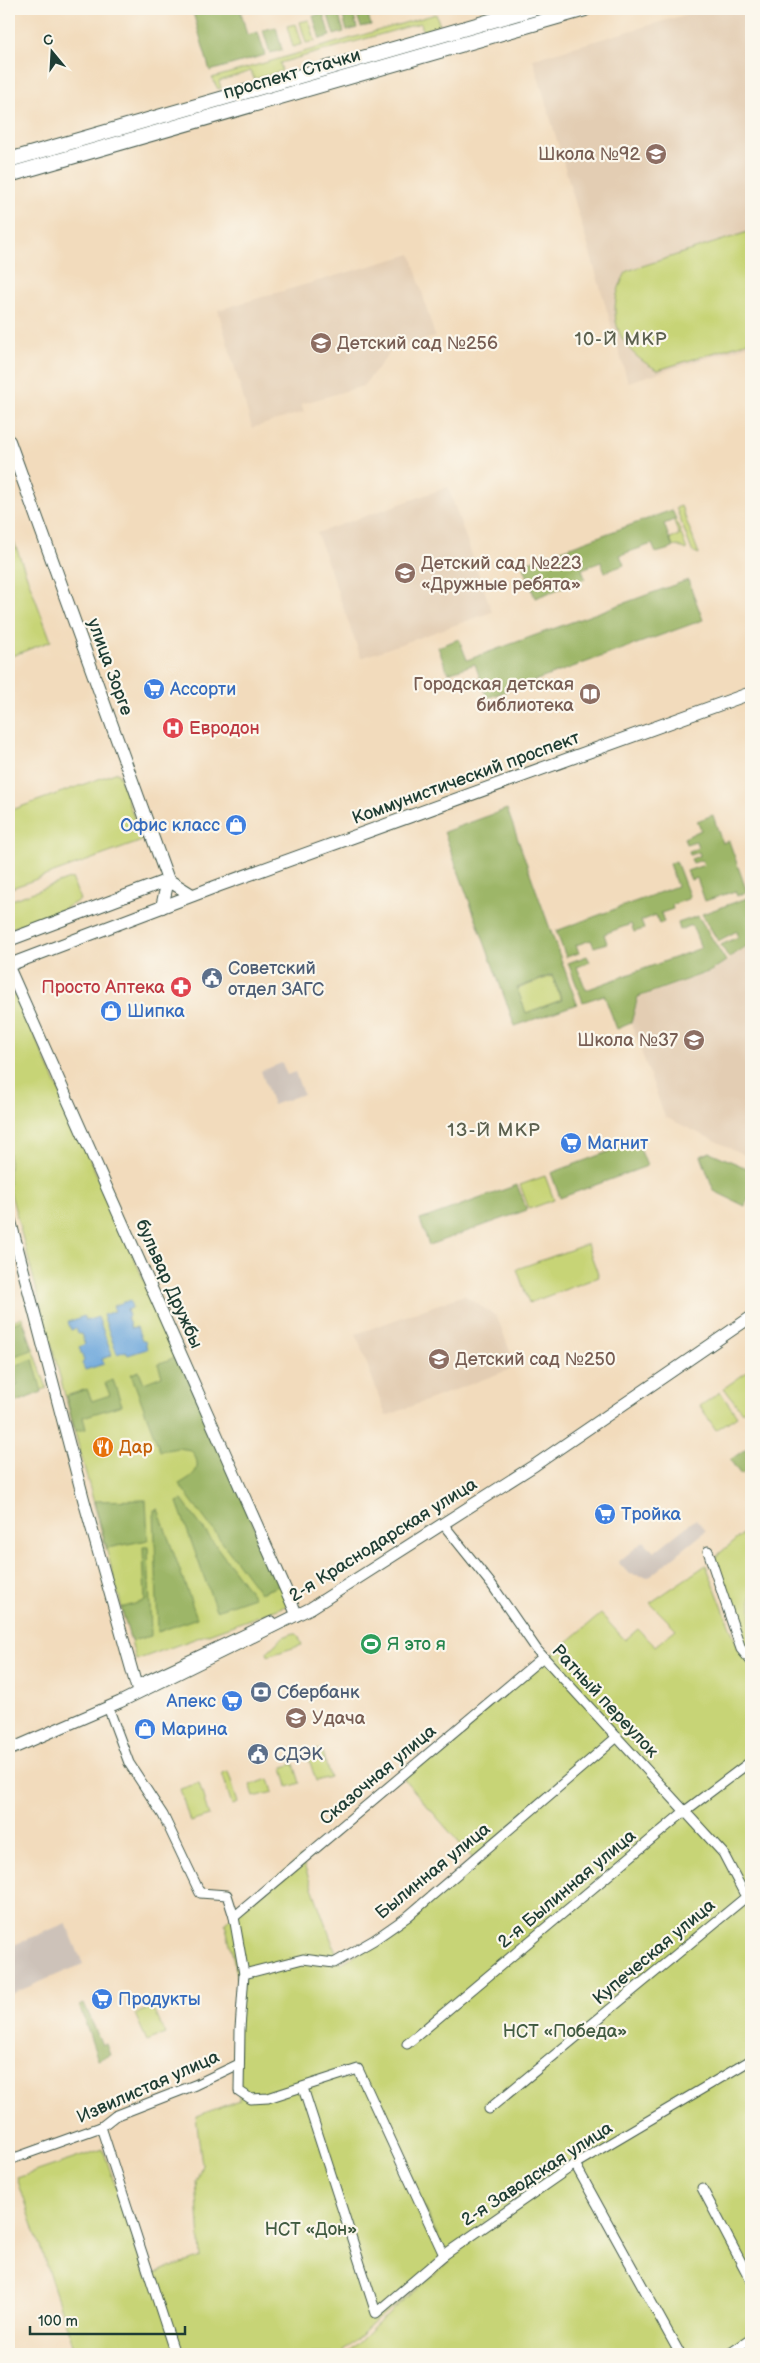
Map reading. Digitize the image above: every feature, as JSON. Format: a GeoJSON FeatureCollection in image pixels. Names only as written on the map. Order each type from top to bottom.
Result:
{"type":"FeatureCollection","features":[{"type":"Feature","properties":{"kind":"main road","name":"проспект Стачки"},"geometry":{"type":"LineString","coordinates":[[9,160],[536,13],[585,9]]}},
{"type":"Feature","properties":{"kind":"main road","name":"проспект Стачки"},"geometry":{"type":"LineString","coordinates":[[9,176],[536,13]]}},
{"type":"Feature","properties":{"kind":"main road","name":"улица Зорге"},"geometry":{"type":"LineString","coordinates":[[9,441],[168,880]]}},
{"type":"Feature","properties":{"kind":"main road","name":"Коммунистический проспект"},"geometry":{"type":"LineString","coordinates":[[9,966],[162,907],[751,693]]}},
{"type":"Feature","properties":{"kind":"main road"},"geometry":{"type":"LineString","coordinates":[[168,880],[192,896]]}},
{"type":"Feature","properties":{"kind":"main road"},"geometry":{"type":"LineString","coordinates":[[162,907],[168,880]]}},
{"type":"Feature","properties":{"kind":"main road"},"geometry":{"type":"LineString","coordinates":[[9,940],[168,880]]}},
{"type":"Feature","properties":{"kind":"street","name":"бульвар Дружбы"},"geometry":{"type":"LineString","coordinates":[[9,966],[13,989],[296,1612]]}},
{"type":"Feature","properties":{"kind":"street"},"geometry":{"type":"LineString","coordinates":[[9,1216],[84,1501],[137,1689]]}},
{"type":"Feature","properties":{"kind":"street","name":"2-я Краснодарская улица"},"geometry":{"type":"LineString","coordinates":[[9,1750],[108,1707],[137,1689],[342,1589],[535,1465],[751,1317]]}},
{"type":"Feature","properties":{"kind":"street","name":"Ратный переулок"},"geometry":{"type":"LineString","coordinates":[[443,1524],[492,1585],[543,1657],[723,1854],[746,1896]]}},
{"type":"Feature","properties":{"kind":"street"},"geometry":{"type":"LineString","coordinates":[[708,1551],[741,1649],[751,1661]]}},
{"type":"Feature","properties":{"kind":"street","name":"Сказочная улица"},"geometry":{"type":"LineString","coordinates":[[234,1917],[543,1657]]}},
{"type":"Feature","properties":{"kind":"street"},"geometry":{"type":"LineString","coordinates":[[108,1707],[129,1763],[163,1815],[200,1893],[227,1895],[234,1917],[244,1974],[239,2064]]}},
{"type":"Feature","properties":{"kind":"street","name":"Былинная улица"},"geometry":{"type":"LineString","coordinates":[[244,1974],[303,1959],[334,1963],[374,1940],[407,1917],[617,1738]]}},
{"type":"Feature","properties":{"kind":"street","name":"2-я Былинная улица"},"geometry":{"type":"LineString","coordinates":[[407,2044],[685,1811],[750,1762]]}},
{"type":"Feature","properties":{"kind":"street","name":"Купеческая улица"},"geometry":{"type":"LineString","coordinates":[[489,2109],[746,1896]]}},
{"type":"Feature","properties":{"kind":"street","name":"2-я Заводская улица"},"geometry":{"type":"LineString","coordinates":[[303,2088],[376,2312],[444,2255],[576,2164],[751,2060]]}},
{"type":"Feature","properties":{"kind":"street","name":"Извилистая улица"},"geometry":{"type":"LineString","coordinates":[[9,2160],[101,2127],[115,2116],[195,2085],[239,2064],[239,2091],[251,2099],[268,2098],[358,2069],[444,2255]]}},
{"type":"Feature","properties":{"kind":"street"},"geometry":{"type":"LineString","coordinates":[[101,2127],[175,2354]]}},
{"type":"Feature","properties":{"kind":"street"},"geometry":{"type":"LineString","coordinates":[[576,2164],[680,2354]]}},
{"type":"Feature","properties":{"kind":"street"},"geometry":{"type":"LineString","coordinates":[[702,2188],[751,2281]]}},
{"type":"Feature","properties":{"kind":"street"},"geometry":{"type":"LineString","coordinates":[[729,2354],[751,2339]]}},
{"type":"Feature","properties":{"kind":"shaded area","name":"Школа №92"},"geometry":{"type":"Polygon","coordinates":[[[705,9],[742,9],[751,39],[751,345],[628,382],[533,59],[705,9]]]}},
{"type":"Feature","properties":{"kind":"shaded area","name":"Детский сад №256"},"geometry":{"type":"Polygon","coordinates":[[[411,254],[435,337],[393,349],[363,386],[301,404],[304,412],[252,428],[218,310],[411,254]]]}},
{"type":"Feature","properties":{"kind":"shaded area","name":"Детский сад №223 «Дружные ребята»"},"geometry":{"type":"Polygon","coordinates":[[[448,487],[492,612],[361,658],[317,533],[448,487]]]}},
{"type":"Feature","properties":{"kind":"shaded area","name":"Школа №37"},"geometry":{"type":"Polygon","coordinates":[[[751,944],[751,1158],[665,1117],[631,1023],[639,998],[712,972],[751,944]]]}},
{"type":"Feature","properties":{"kind":"shaded area"},"geometry":{"type":"Polygon","coordinates":[[[282,1063],[287,1075],[295,1072],[303,1094],[273,1105],[261,1071],[282,1063]]]}},
{"type":"Feature","properties":{"kind":"shaded area","name":"Детский сад №250"},"geometry":{"type":"Polygon","coordinates":[[[464,1295],[497,1317],[516,1367],[386,1416],[356,1334],[464,1295]]]}},
{"type":"Feature","properties":{"kind":"shaded area"},"geometry":{"type":"Polygon","coordinates":[[[696,1519],[706,1531],[649,1577],[629,1574],[618,1562],[644,1541],[654,1552],[696,1519]]]}},
{"type":"Feature","properties":{"kind":"shaded area"},"geometry":{"type":"Polygon","coordinates":[[[66,1923],[83,1964],[9,1995],[9,1947],[66,1923]]]}},
{"type":"Feature","properties":{"kind":"green space"},"geometry":{"type":"Polygon","coordinates":[[[192,9],[251,9],[241,12],[247,35],[258,32],[265,55],[210,71],[192,9]]]}},
{"type":"Feature","properties":{"kind":"green space"},"geometry":{"type":"Polygon","coordinates":[[[337,9],[344,32],[334,35],[327,12],[337,9]]]}},
{"type":"Feature","properties":{"kind":"green space"},"geometry":{"type":"Polygon","coordinates":[[[341,9],[352,9],[357,28],[347,31],[341,9]]]}},
{"type":"Feature","properties":{"kind":"green space"},"geometry":{"type":"Polygon","coordinates":[[[355,9],[366,9],[371,25],[361,27],[355,9]]]}},
{"type":"Feature","properties":{"kind":"green space"},"geometry":{"type":"Polygon","coordinates":[[[323,13],[330,36],[320,39],[313,16],[323,13]]]}},
{"type":"Feature","properties":{"kind":"green space"},"geometry":{"type":"Polygon","coordinates":[[[436,14],[440,26],[423,31],[421,23],[280,63],[282,71],[254,79],[251,71],[219,81],[221,88],[218,89],[212,78],[436,14]]]}},
{"type":"Feature","properties":{"kind":"green space"},"geometry":{"type":"Polygon","coordinates":[[[309,20],[315,41],[306,43],[300,22],[309,20]]]}},
{"type":"Feature","properties":{"kind":"green space"},"geometry":{"type":"Polygon","coordinates":[[[296,24],[302,44],[293,47],[287,26],[296,24]]]}},
{"type":"Feature","properties":{"kind":"green space"},"geometry":{"type":"Polygon","coordinates":[[[276,27],[282,50],[270,53],[263,30],[276,27]]]}},
{"type":"Feature","properties":{"kind":"green space"},"geometry":{"type":"Polygon","coordinates":[[[751,231],[751,341],[658,370],[632,352],[623,340],[615,315],[620,286],[627,271],[751,231]]]}},
{"type":"Feature","properties":{"kind":"green space"},"geometry":{"type":"Polygon","coordinates":[[[681,506],[699,554],[692,551],[676,508],[681,506]]]}},
{"type":"Feature","properties":{"kind":"green space"},"geometry":{"type":"Polygon","coordinates":[[[672,510],[676,519],[664,524],[673,548],[656,553],[652,544],[620,555],[624,565],[605,572],[601,562],[582,569],[585,579],[535,598],[523,564],[672,510]]]}},
{"type":"Feature","properties":{"kind":"green space"},"geometry":{"type":"Polygon","coordinates":[[[676,520],[687,550],[678,546],[673,547],[670,538],[679,535],[674,521],[676,520]]]}},
{"type":"Feature","properties":{"kind":"green space"},"geometry":{"type":"Polygon","coordinates":[[[9,528],[51,641],[9,657],[9,528]]]}},
{"type":"Feature","properties":{"kind":"green space"},"geometry":{"type":"Polygon","coordinates":[[[688,580],[703,620],[487,698],[475,664],[448,673],[438,647],[459,639],[467,660],[688,580]]]}},
{"type":"Feature","properties":{"kind":"green space"},"geometry":{"type":"Polygon","coordinates":[[[118,772],[142,841],[9,889],[9,811],[118,772]]]}},
{"type":"Feature","properties":{"kind":"green space"},"geometry":{"type":"Polygon","coordinates":[[[507,809],[577,1004],[515,1026],[444,832],[507,809]],[[552,975],[517,988],[526,1013],[562,1000],[552,975]]]}},
{"type":"Feature","properties":{"kind":"green space"},"geometry":{"type":"Polygon","coordinates":[[[713,815],[722,843],[729,841],[747,892],[737,896],[735,891],[705,901],[697,878],[691,880],[687,871],[704,865],[702,860],[693,863],[691,859],[700,856],[699,852],[690,855],[689,851],[698,848],[696,841],[686,844],[684,838],[701,830],[697,821],[713,815]]]}},
{"type":"Feature","properties":{"kind":"green space"},"geometry":{"type":"Polygon","coordinates":[[[676,861],[690,898],[672,905],[673,909],[661,913],[664,922],[659,924],[656,915],[641,921],[644,929],[634,932],[631,924],[604,934],[607,943],[594,947],[591,940],[576,945],[579,953],[566,957],[556,931],[677,886],[669,864],[676,861]]]}},
{"type":"Feature","properties":{"kind":"green space"},"geometry":{"type":"Polygon","coordinates":[[[72,878],[80,900],[62,910],[9,929],[9,901],[72,878]]]}},
{"type":"Feature","properties":{"kind":"green space"},"geometry":{"type":"Polygon","coordinates":[[[747,898],[751,909],[751,943],[729,958],[721,945],[738,937],[737,931],[718,941],[702,914],[747,898]]]}},
{"type":"Feature","properties":{"kind":"green space"},"geometry":{"type":"Polygon","coordinates":[[[698,916],[726,961],[711,971],[638,997],[631,1023],[617,1029],[604,995],[583,1002],[568,963],[587,956],[590,962],[577,967],[586,990],[701,948],[692,925],[680,930],[678,923],[698,916]]]}},
{"type":"Feature","properties":{"kind":"green space"},"geometry":{"type":"Polygon","coordinates":[[[552,976],[561,1000],[526,1013],[517,989],[552,976]]]}},
{"type":"Feature","properties":{"kind":"green space"},"geometry":{"type":"Polygon","coordinates":[[[9,996],[17,996],[289,1605],[136,1660],[9,1187],[9,996]]]}},
{"type":"Feature","properties":{"kind":"green space"},"geometry":{"type":"Polygon","coordinates":[[[637,1141],[647,1166],[560,1198],[551,1173],[637,1141]]]}},
{"type":"Feature","properties":{"kind":"green space"},"geometry":{"type":"Polygon","coordinates":[[[710,1152],[751,1170],[751,1192],[745,1206],[714,1191],[701,1156],[710,1152]]]}},
{"type":"Feature","properties":{"kind":"green space"},"geometry":{"type":"Polygon","coordinates":[[[545,1176],[554,1200],[529,1209],[520,1185],[545,1176]]]}},
{"type":"Feature","properties":{"kind":"green space"},"geometry":{"type":"Polygon","coordinates":[[[517,1185],[527,1210],[429,1245],[420,1220],[517,1185]]]}},
{"type":"Feature","properties":{"kind":"green space"},"geometry":{"type":"Polygon","coordinates":[[[587,1244],[599,1277],[529,1303],[517,1269],[587,1244]]]}},
{"type":"Feature","properties":{"kind":"green space"},"geometry":{"type":"Polygon","coordinates":[[[22,1317],[47,1388],[9,1402],[9,1322],[22,1317]]]}},
{"type":"Feature","properties":{"kind":"green space"},"geometry":{"type":"Polygon","coordinates":[[[23,1320],[32,1350],[9,1358],[9,1325],[23,1320]]]}},
{"type":"Feature","properties":{"kind":"green space"},"geometry":{"type":"Polygon","coordinates":[[[178,1356],[281,1585],[260,1593],[179,1484],[196,1470],[197,1462],[191,1450],[178,1448],[160,1451],[131,1374],[139,1371],[144,1383],[162,1376],[158,1364],[178,1356]]]}},
{"type":"Feature","properties":{"kind":"green space"},"geometry":{"type":"Polygon","coordinates":[[[33,1359],[42,1392],[9,1405],[9,1389],[18,1385],[12,1367],[33,1359]]]}},
{"type":"Feature","properties":{"kind":"green space"},"geometry":{"type":"Polygon","coordinates":[[[751,1369],[751,1405],[742,1412],[724,1388],[751,1369]]]}},
{"type":"Feature","properties":{"kind":"green space"},"geometry":{"type":"Polygon","coordinates":[[[113,1380],[122,1405],[83,1417],[86,1429],[75,1431],[66,1396],[87,1389],[92,1401],[110,1395],[105,1383],[113,1380]]]}},
{"type":"Feature","properties":{"kind":"green space"},"geometry":{"type":"Polygon","coordinates":[[[720,1392],[737,1416],[716,1430],[700,1406],[720,1392]]]}},
{"type":"Feature","properties":{"kind":"green space"},"geometry":{"type":"Polygon","coordinates":[[[751,1445],[751,1459],[749,1459],[747,1470],[741,1475],[730,1460],[751,1445]]]}},
{"type":"Feature","properties":{"kind":"green space"},"geometry":{"type":"Polygon","coordinates":[[[146,1500],[148,1540],[107,1548],[94,1501],[146,1500]]]}},
{"type":"Feature","properties":{"kind":"green space"},"geometry":{"type":"Polygon","coordinates":[[[182,1500],[254,1597],[216,1610],[177,1502],[182,1500]]]}},
{"type":"Feature","properties":{"kind":"green space"},"geometry":{"type":"Polygon","coordinates":[[[158,1509],[197,1618],[158,1632],[154,1510],[158,1509]]]}},
{"type":"Feature","properties":{"kind":"green space"},"geometry":{"type":"Polygon","coordinates":[[[751,1527],[751,1656],[743,1647],[714,1558],[751,1527]]]}},
{"type":"Feature","properties":{"kind":"green space"},"geometry":{"type":"Polygon","coordinates":[[[143,1547],[148,1547],[151,1636],[131,1641],[121,1608],[145,1601],[143,1547]]]}},
{"type":"Feature","properties":{"kind":"green space","name":"НСТ «Победа»"},"geometry":{"type":"Polygon","coordinates":[[[706,1565],[739,1650],[751,1666],[751,2336],[726,2354],[347,2354],[394,2308],[449,2262],[405,2166],[447,2262],[379,2318],[341,2354],[76,2354],[17,2178],[103,2149],[146,2276],[201,2257],[196,2181],[202,2165],[196,2116],[240,2100],[237,1974],[225,1923],[301,1857],[340,1964],[396,1931],[475,1861],[403,1778],[601,1614],[625,1640],[638,1629],[655,1646],[676,1629],[650,1603],[706,1565]]]}},
{"type":"Feature","properties":{"kind":"green space"},"geometry":{"type":"Polygon","coordinates":[[[294,1633],[298,1635],[302,1645],[268,1656],[267,1652],[283,1637],[294,1633]]]}},
{"type":"Feature","properties":{"kind":"green space"},"geometry":{"type":"Polygon","coordinates":[[[321,1749],[330,1777],[316,1781],[307,1753],[321,1749]]]}},
{"type":"Feature","properties":{"kind":"green space"},"geometry":{"type":"Polygon","coordinates":[[[294,1764],[300,1783],[288,1787],[283,1767],[294,1764]]]}},
{"type":"Feature","properties":{"kind":"green space"},"geometry":{"type":"Polygon","coordinates":[[[228,1771],[238,1803],[232,1805],[222,1773],[228,1771]]]}},
{"type":"Feature","properties":{"kind":"green space"},"geometry":{"type":"Polygon","coordinates":[[[269,1779],[273,1792],[254,1797],[250,1785],[269,1779]]]}},
{"type":"Feature","properties":{"kind":"green space"},"geometry":{"type":"Polygon","coordinates":[[[199,1783],[209,1816],[190,1822],[180,1789],[199,1783]]]}},
{"type":"Feature","properties":{"kind":"green space"},"geometry":{"type":"Polygon","coordinates":[[[84,2003],[102,2045],[106,2044],[110,2055],[98,2060],[79,2005],[84,2003]]]}},
{"type":"Feature","properties":{"kind":"green space"},"geometry":{"type":"Polygon","coordinates":[[[153,2007],[165,2034],[147,2041],[135,2014],[153,2007]]]}},
{"type":"Feature","properties":{"kind":"water"},"geometry":{"type":"Polygon","coordinates":[[[130,1300],[132,1308],[127,1310],[129,1316],[127,1317],[131,1328],[137,1327],[147,1349],[128,1355],[126,1351],[117,1354],[103,1315],[115,1311],[113,1306],[130,1300]]]}},
{"type":"Feature","properties":{"kind":"water"},"geometry":{"type":"Polygon","coordinates":[[[84,1316],[86,1321],[98,1317],[112,1355],[102,1359],[104,1364],[85,1370],[79,1347],[85,1344],[81,1334],[78,1334],[76,1328],[71,1330],[68,1322],[84,1316]]]}},
{"type":"Feature","properties":{"kind":"place","name":"Школа №92"},"geometry":{"type":"Point","coordinates":[656,154]}},
{"type":"Feature","properties":{"kind":"place","name":"Детский сад №256"},"geometry":{"type":"Point","coordinates":[321,343]}},
{"type":"Feature","properties":{"kind":"place","name":"Детский сад №223 «Дружные ребята»"},"geometry":{"type":"Point","coordinates":[405,573]}},
{"type":"Feature","properties":{"kind":"place","name":"Ассорти"},"geometry":{"type":"Point","coordinates":[154,689]}},
{"type":"Feature","properties":{"kind":"place","name":"Городская детская библиотека"},"geometry":{"type":"Point","coordinates":[590,694]}},
{"type":"Feature","properties":{"kind":"place","name":"Евродон"},"geometry":{"type":"Point","coordinates":[173,728]}},
{"type":"Feature","properties":{"kind":"place","name":"Офис класс"},"geometry":{"type":"Point","coordinates":[236,825]}},
{"type":"Feature","properties":{"kind":"place","name":"Советский отдел ЗАГС"},"geometry":{"type":"Point","coordinates":[212,978]}},
{"type":"Feature","properties":{"kind":"place","name":"Просто Аптека"},"geometry":{"type":"Point","coordinates":[181,987]}},
{"type":"Feature","properties":{"kind":"place","name":"Шипка"},"geometry":{"type":"Point","coordinates":[111,1011]}},
{"type":"Feature","properties":{"kind":"place","name":"Школа №37"},"geometry":{"type":"Point","coordinates":[694,1040]}},
{"type":"Feature","properties":{"kind":"place","name":"Магнит"},"geometry":{"type":"Point","coordinates":[571,1143]}},
{"type":"Feature","properties":{"kind":"place","name":"Детский сад №250"},"geometry":{"type":"Point","coordinates":[439,1359]}},
{"type":"Feature","properties":{"kind":"place","name":"Дар"},"geometry":{"type":"Point","coordinates":[103,1447]}},
{"type":"Feature","properties":{"kind":"place","name":"Тройка"},"geometry":{"type":"Point","coordinates":[605,1514]}},
{"type":"Feature","properties":{"kind":"place","name":"Я это я"},"geometry":{"type":"Point","coordinates":[371,1644]}},
{"type":"Feature","properties":{"kind":"place","name":"Сбербанк"},"geometry":{"type":"Point","coordinates":[261,1692]}},
{"type":"Feature","properties":{"kind":"place","name":"Апекс"},"geometry":{"type":"Point","coordinates":[232,1701]}},
{"type":"Feature","properties":{"kind":"place","name":"Удача"},"geometry":{"type":"Point","coordinates":[296,1718]}},
{"type":"Feature","properties":{"kind":"place","name":"Марина"},"geometry":{"type":"Point","coordinates":[145,1729]}},
{"type":"Feature","properties":{"kind":"place","name":"СДЭК"},"geometry":{"type":"Point","coordinates":[258,1754]}},
{"type":"Feature","properties":{"kind":"place","name":"Продукты"},"geometry":{"type":"Point","coordinates":[102,1999]}},
{"type":"Feature","properties":{"kind":"district","name":"10-Й МКР"},"geometry":{"type":"Point","coordinates":[621,339]}},
{"type":"Feature","properties":{"kind":"district","name":"13-Й МКР"},"geometry":{"type":"Point","coordinates":[494,1130]}},
{"type":"Feature","properties":{"kind":"park label","name":"НСТ «Дон»"},"geometry":{"type":"Point","coordinates":[311,2229]}}]}
